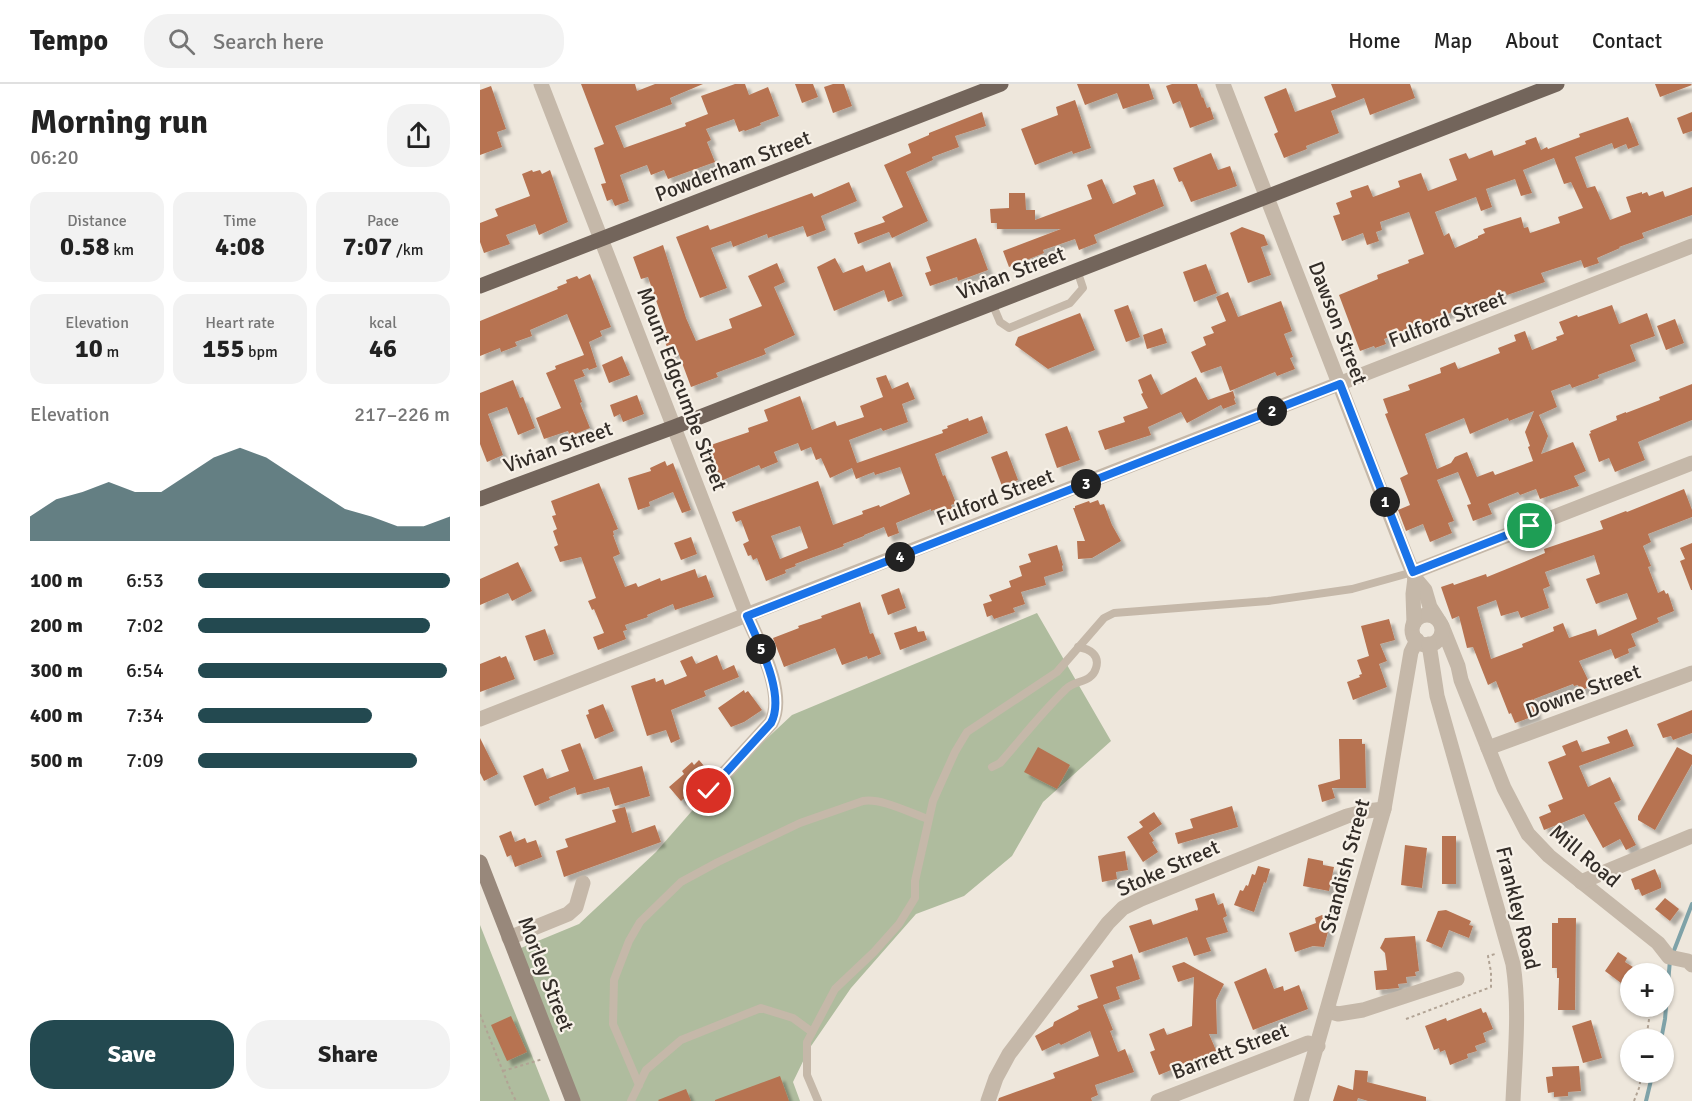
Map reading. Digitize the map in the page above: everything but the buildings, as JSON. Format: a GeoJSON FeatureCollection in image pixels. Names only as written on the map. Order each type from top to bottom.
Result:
{"type":"FeatureCollection","features":[{"type":"Feature","properties":{"kind":"main road","name":"Powderham Street"},"geometry":{"type":"LineString","coordinates":[[480,286],[1001,84]]}},
{"type":"Feature","properties":{"kind":"main road","name":"Vivian Street"},"geometry":{"type":"LineString","coordinates":[[480,499],[674,427],[1557,84]]}},
{"type":"Feature","properties":{"kind":"main road","name":"Morley Street"},"geometry":{"type":"LineString","coordinates":[[480,862],[573,1101]]}},
{"type":"Feature","properties":{"kind":"street","name":"Mount Edgcumbe Street"},"geometry":{"type":"LineString","coordinates":[[541,84],[774,687],[776,711],[771,723],[709,791]]}},
{"type":"Feature","properties":{"kind":"street","name":"Dawson Street"},"geometry":{"type":"LineString","coordinates":[[1223,84],[1414,575],[1425,590],[1430,607],[1439,622]]}},
{"type":"Feature","properties":{"kind":"street","name":"Fulford Street"},"geometry":{"type":"LineString","coordinates":[[480,719],[1692,246]]}},
{"type":"Feature","properties":{"kind":"street"},"geometry":{"type":"LineString","coordinates":[[1414,575],[1692,463]]}},
{"type":"Feature","properties":{"kind":"street","name":"Dawson Street"},"geometry":{"type":"LineString","coordinates":[[1414,575],[1414,623]]}},
{"type":"Feature","properties":{"kind":"street"},"geometry":{"type":"LineString","coordinates":[[1424,615],[1433,616],[1439,622],[1441,636],[1427,643],[1413,632],[1414,623],[1424,615]]}},
{"type":"Feature","properties":{"kind":"street","name":"Mill Road"},"geometry":{"type":"LineString","coordinates":[[1439,622],[1504,788],[1528,834],[1549,856],[1658,943],[1670,957],[1689,961],[1692,965]]}},
{"type":"Feature","properties":{"kind":"street","name":"Mill Road"},"geometry":{"type":"LineString","coordinates":[[1427,643],[1461,680]]}},
{"type":"Feature","properties":{"kind":"street","name":"Frankley Road"},"geometry":{"type":"LineString","coordinates":[[1427,643],[1437,696],[1510,952],[1516,982],[1513,1101]]}},
{"type":"Feature","properties":{"kind":"street","name":"Standish Street"},"geometry":{"type":"LineString","coordinates":[[1301,1101],[1383,809],[1411,652],[1427,643]]}},
{"type":"Feature","properties":{"kind":"street","name":"Downe Street"},"geometry":{"type":"LineString","coordinates":[[1488,748],[1692,673]]}},
{"type":"Feature","properties":{"kind":"street","name":"Stoke Street"},"geometry":{"type":"LineString","coordinates":[[988,1101],[996,1078],[1009,1054],[1108,923],[1124,908],[1141,899],[1347,816],[1383,809]]}},
{"type":"Feature","properties":{"kind":"street"},"geometry":{"type":"LineString","coordinates":[[1581,882],[1692,836]]}},
{"type":"Feature","properties":{"kind":"street"},"geometry":{"type":"LineString","coordinates":[[509,938],[568,914],[576,907],[583,883]]}},
{"type":"Feature","properties":{"kind":"street"},"geometry":{"type":"LineString","coordinates":[[1328,1011],[1338,1014],[1363,1010],[1457,979]]}},
{"type":"Feature","properties":{"kind":"street","name":"Barrett Street"},"geometry":{"type":"LineString","coordinates":[[1158,1101],[1308,1043],[1318,1046]]}},
{"type":"Feature","properties":{"kind":"lane"},"geometry":{"type":"LineString","coordinates":[[992,303],[1000,322],[1009,328],[1070,303],[1083,288],[1077,270]]}},
{"type":"Feature","properties":{"kind":"lane"},"geometry":{"type":"LineString","coordinates":[[818,1101],[807,1075],[807,1042],[835,989],[874,952],[899,924],[915,898],[915,881],[933,801],[967,732],[1057,672],[1104,618],[1114,613],[1268,601],[1352,589],[1414,575]]}},
{"type":"Feature","properties":{"kind":"lane"},"geometry":{"type":"LineString","coordinates":[[992,767],[1000,763],[1068,686],[1088,679],[1096,671],[1097,663],[1094,653],[1088,648],[1078,647]]}},
{"type":"Feature","properties":{"kind":"lane"},"geometry":{"type":"LineString","coordinates":[[639,1085],[613,1024],[614,980],[629,941],[640,922],[681,882],[800,823],[863,801],[882,802],[928,819]]}},
{"type":"Feature","properties":{"kind":"lane"},"geometry":{"type":"LineString","coordinates":[[631,1101],[646,1070],[681,1040],[761,1008],[793,1018],[812,1032]]}},
{"type":"Feature","properties":{"kind":"path"},"geometry":{"type":"LineString","coordinates":[[1406,1019],[1491,987],[1488,956],[1510,952]]}},
{"type":"Feature","properties":{"kind":"path"},"geometry":{"type":"LineString","coordinates":[[480,1014],[516,1101]]}},
{"type":"Feature","properties":{"kind":"path"},"geometry":{"type":"LineString","coordinates":[[503,1071],[555,1056]]}},
{"type":"Feature","properties":{"kind":"path"},"geometry":{"type":"LineString","coordinates":[[1634,1101],[1640,1083]]}},
{"type":"Feature","properties":{"kind":"green space"},"geometry":{"type":"Polygon","coordinates":[[[1037,613],[1111,741],[1043,802],[1012,856],[964,896],[916,914],[851,988],[809,1049],[793,1082],[800,1101],[579,1101],[516,950],[579,924],[656,852],[705,796],[792,715],[1037,613]]]}},
{"type":"Feature","properties":{"kind":"green space"},"geometry":{"type":"Polygon","coordinates":[[[480,925],[550,1101],[480,1101],[480,925]]]}},
{"type":"Feature","properties":{"kind":"waterway"},"geometry":{"type":"LineString","coordinates":[[1673,953],[1692,904]]}},
{"type":"Feature","properties":{"kind":"waterway"},"geometry":{"type":"LineString","coordinates":[[1663,1029],[1670,960]]}},
{"type":"Feature","properties":{"kind":"waterway"},"geometry":{"type":"LineString","coordinates":[[1646,1101],[1650,1083]]}},
{"type":"Feature","properties":{"kind":"route"},"geometry":{"type":"LineString","coordinates":[[709,791],[771,723],[776,711],[776,696],[768,667],[747,616],[1340,384],[1413,572],[1530,526]]}}]}
